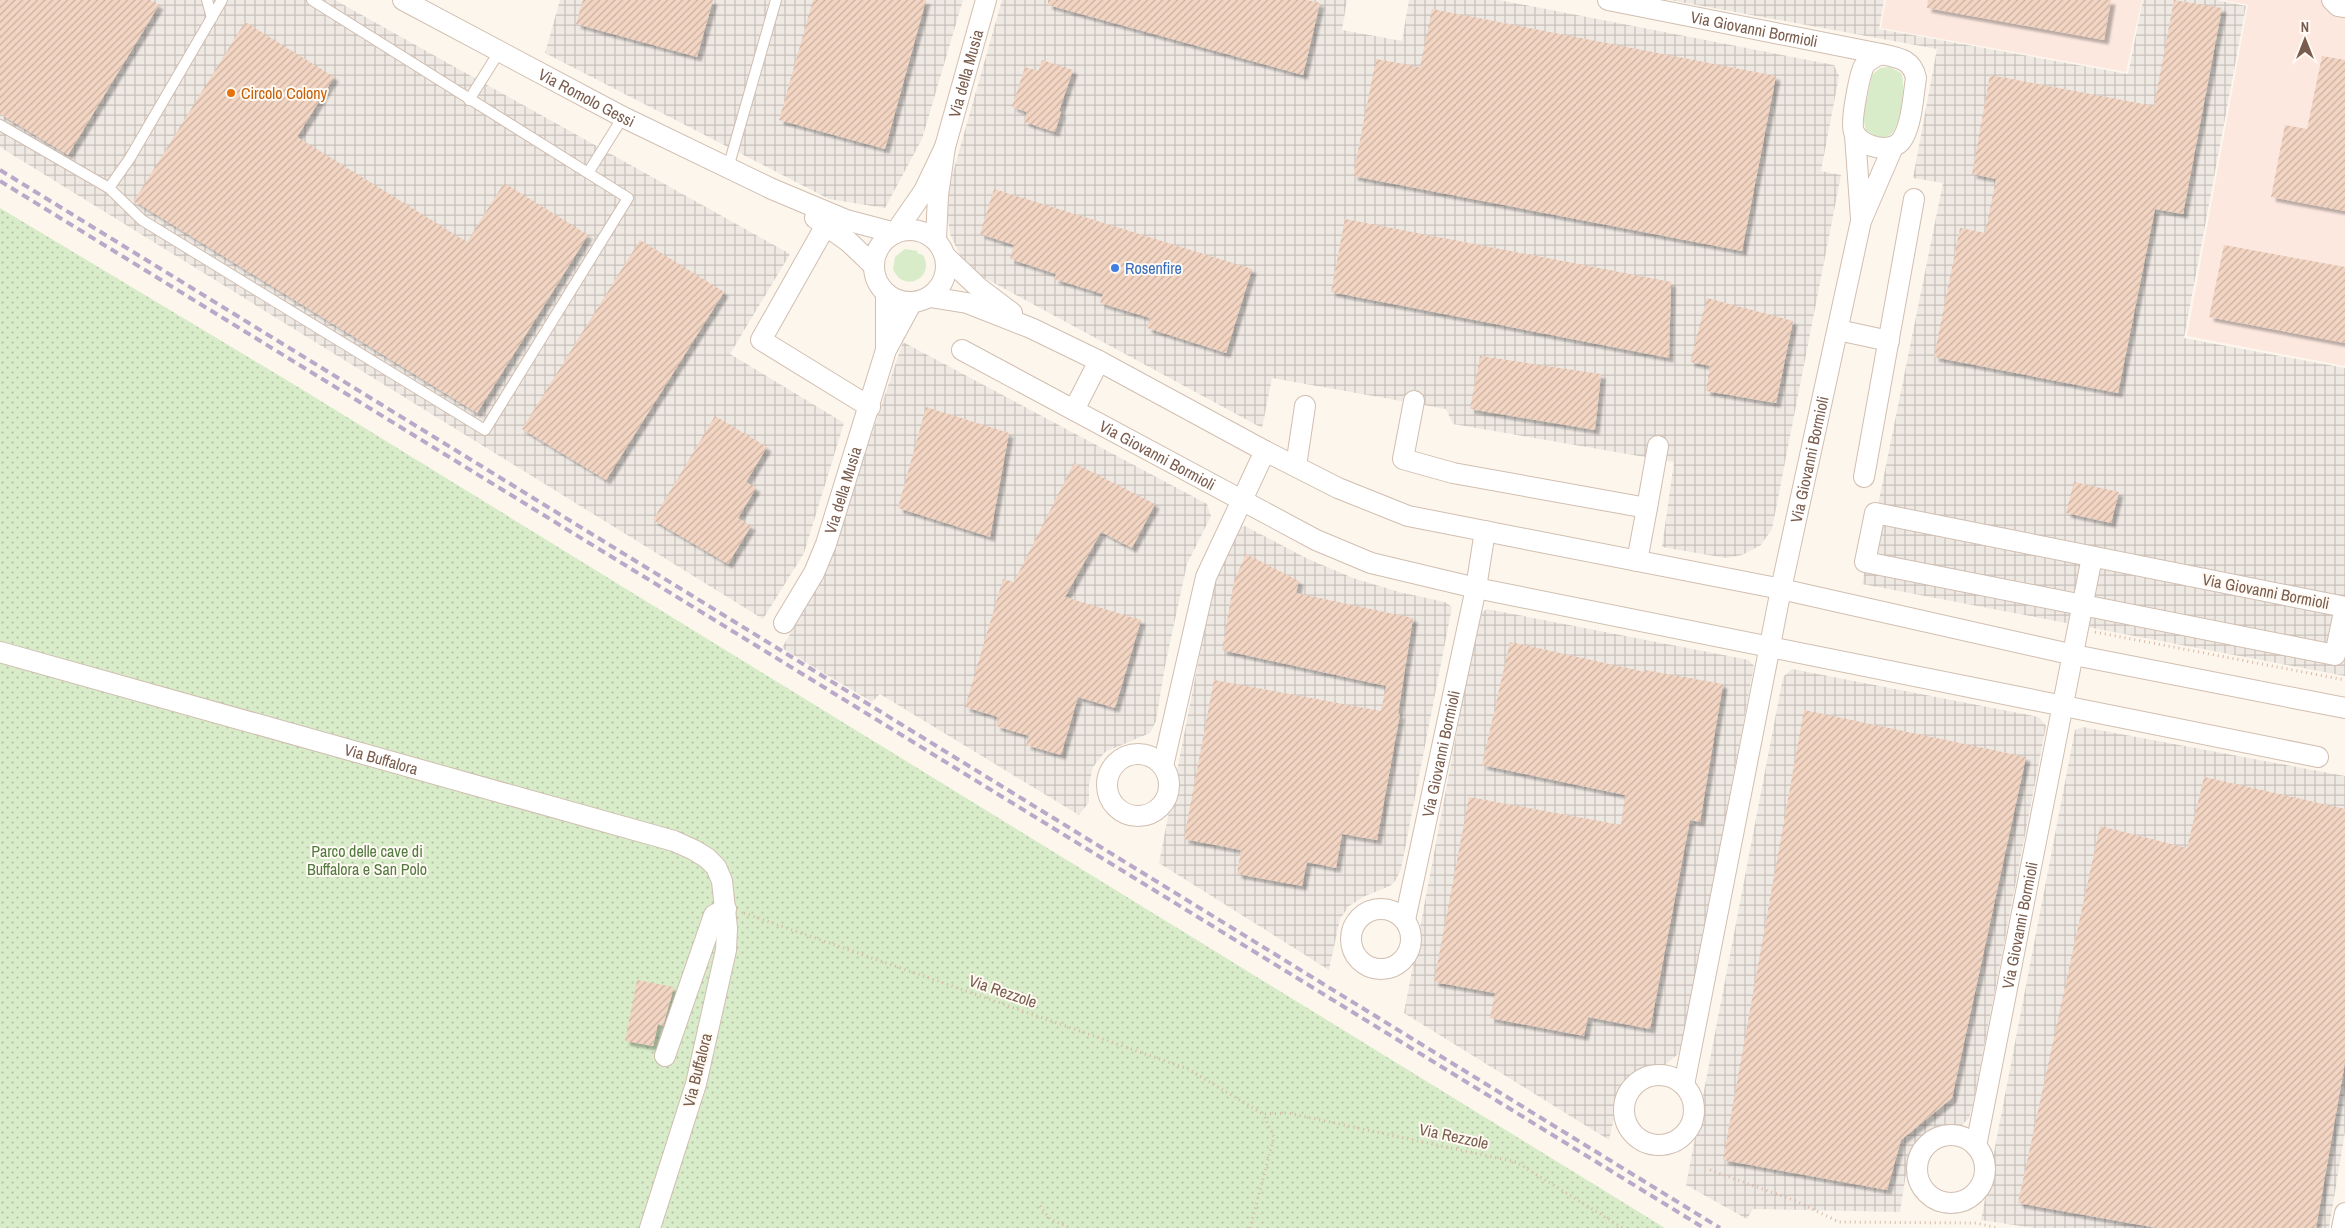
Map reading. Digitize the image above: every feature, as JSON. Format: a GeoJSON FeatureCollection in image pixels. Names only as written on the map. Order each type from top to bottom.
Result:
{"type":"FeatureCollection","features":[{"type":"Feature","properties":{"kind":"street","name":"Via Romolo Gessi"},"geometry":{"type":"LineString","coordinates":[[403,0],[623,117],[772,189],[846,220],[895,233]]}},
{"type":"Feature","properties":{"kind":"street","name":"Via della Musia"},"geometry":{"type":"LineString","coordinates":[[886,350],[921,300],[939,289],[944,279],[947,268],[941,248],[938,195],[945,147],[986,0]]}},
{"type":"Feature","properties":{"kind":"street","name":"Via Giovanni Bormioli"},"geometry":{"type":"LineString","coordinates":[[1608,0],[1904,58],[1914,70],[1916,78],[1906,132],[1902,141],[1893,147],[1861,221],[1781,589],[1684,1085]]}},
{"type":"Feature","properties":{"kind":"street"},"geometry":{"type":"LineString","coordinates":[[2332,0],[2338,6],[2345,7]]}},
{"type":"Feature","properties":{"kind":"street","name":"Via Giovanni Bormioli"},"geometry":{"type":"LineString","coordinates":[[1841,47],[1853,53],[1864,67],[1852,125],[1855,135],[1861,221]]}},
{"type":"Feature","properties":{"kind":"street"},"geometry":{"type":"LineString","coordinates":[[1864,67],[1871,59],[1881,54]]}},
{"type":"Feature","properties":{"kind":"street"},"geometry":{"type":"LineString","coordinates":[[1855,135],[1865,143],[1880,148],[1893,147]]}},
{"type":"Feature","properties":{"kind":"street","name":"Via della Musia"},"geometry":{"type":"LineString","coordinates":[[784,623],[814,573],[826,544],[870,408],[886,350],[886,293],[875,276],[874,266],[880,246],[895,233],[924,191],[945,147]]}},
{"type":"Feature","properties":{"kind":"street","name":"Via Romolo Gessi"},"geometry":{"type":"LineString","coordinates":[[772,189],[849,242],[874,266]]}},
{"type":"Feature","properties":{"kind":"street"},"geometry":{"type":"LineString","coordinates":[[1864,477],[1914,199]]}},
{"type":"Feature","properties":{"kind":"street"},"geometry":{"type":"LineString","coordinates":[[826,225],[761,340],[870,408]]}},
{"type":"Feature","properties":{"kind":"street"},"geometry":{"type":"LineString","coordinates":[[895,233],[917,230],[941,248],[979,288],[1031,328]]}},
{"type":"Feature","properties":{"kind":"street"},"geometry":{"type":"LineString","coordinates":[[886,293],[903,302],[921,300],[967,302],[1031,328],[1099,361],[1265,451],[1338,488],[1408,516],[1781,589],[2074,655],[2345,708]]}},
{"type":"Feature","properties":{"kind":"street"},"geometry":{"type":"LineString","coordinates":[[1838,330],[1889,340]]}},
{"type":"Feature","properties":{"kind":"street","name":"Via Giovanni Bormioli"},"geometry":{"type":"LineString","coordinates":[[962,350],[1316,540],[1371,562],[1476,588],[2318,757]]}},
{"type":"Feature","properties":{"kind":"street"},"geometry":{"type":"LineString","coordinates":[[1074,410],[1099,361]]}},
{"type":"Feature","properties":{"kind":"street"},"geometry":{"type":"LineString","coordinates":[[1414,401],[1403,458],[1453,472],[1647,508]]}},
{"type":"Feature","properties":{"kind":"street"},"geometry":{"type":"LineString","coordinates":[[1296,466],[1306,406]]}},
{"type":"Feature","properties":{"kind":"street"},"geometry":{"type":"LineString","coordinates":[[1637,561],[1658,446]]}},
{"type":"Feature","properties":{"kind":"street"},"geometry":{"type":"LineString","coordinates":[[1163,766],[1206,577],[1265,451]]}},
{"type":"Feature","properties":{"kind":"street","name":"Via Giovanni Bormioli"},"geometry":{"type":"LineString","coordinates":[[1875,513],[2092,557],[2345,607],[2335,655],[1865,562],[1875,513]]}},
{"type":"Feature","properties":{"kind":"street","name":"Via Giovanni Bormioli"},"geometry":{"type":"LineString","coordinates":[[1405,920],[1476,588],[1485,531]]}},
{"type":"Feature","properties":{"kind":"street","name":"Via Giovanni Bormioli"},"geometry":{"type":"LineString","coordinates":[[1976,1146],[2092,557]]}},
{"type":"Feature","properties":{"kind":"street","name":"Via Buffalora"},"geometry":{"type":"LineString","coordinates":[[0,652],[674,841],[707,858],[716,867],[722,881],[726,909],[726,950],[696,1084],[650,1228]]}},
{"type":"Feature","properties":{"kind":"street","name":"Via Buffalora"},"geometry":{"type":"LineString","coordinates":[[665,1056],[714,915],[726,909]]}},
{"type":"Feature","properties":{"kind":"street"},"geometry":{"type":"LineString","coordinates":[[2342,1228],[2345,1213]]}},
{"type":"Feature","properties":{"kind":"lane"},"geometry":{"type":"LineString","coordinates":[[207,0],[212,18]]}},
{"type":"Feature","properties":{"kind":"lane"},"geometry":{"type":"LineString","coordinates":[[109,188],[130,158],[222,0]]}},
{"type":"Feature","properties":{"kind":"lane"},"geometry":{"type":"LineString","coordinates":[[0,125],[109,188],[142,220],[485,430],[628,198],[312,0]]}},
{"type":"Feature","properties":{"kind":"lane"},"geometry":{"type":"LineString","coordinates":[[728,168],[776,0]]}},
{"type":"Feature","properties":{"kind":"lane"},"geometry":{"type":"LineString","coordinates":[[469,100],[499,52]]}},
{"type":"Feature","properties":{"kind":"lane"},"geometry":{"type":"LineString","coordinates":[[588,173],[623,117]]}},
{"type":"Feature","properties":{"kind":"path"},"geometry":{"type":"LineString","coordinates":[[2079,628],[2345,680]]}},
{"type":"Feature","properties":{"kind":"path","name":"Via Rezzole"},"geometry":{"type":"LineString","coordinates":[[726,909],[760,918],[1188,1069],[1263,1114],[1288,1113],[1516,1162],[1623,1228]]}},
{"type":"Feature","properties":{"kind":"path"},"geometry":{"type":"LineString","coordinates":[[1250,1228],[1274,1137],[1263,1114]]}},
{"type":"Feature","properties":{"kind":"path"},"geometry":{"type":"LineString","coordinates":[[1710,1170],[1796,1201],[1839,1222],[1976,1223],[1998,1228]]}},
{"type":"Feature","properties":{"kind":"path"},"geometry":{"type":"LineString","coordinates":[[1040,1206],[1050,1219],[1071,1228]]}},
{"type":"Feature","properties":{"kind":"shaded area"},"geometry":{"type":"Polygon","coordinates":[[[0,0],[335,0],[790,254],[730,354],[844,423],[804,553],[763,619],[0,147],[0,0]]]}},
{"type":"Feature","properties":{"kind":"shaded area"},"geometry":{"type":"Polygon","coordinates":[[[560,0],[963,0],[922,139],[885,208],[829,199],[545,53],[560,0]]]}},
{"type":"Feature","properties":{"kind":"shaded area"},"geometry":{"type":"Polygon","coordinates":[[[1002,0],[1347,0],[1342,30],[1402,41],[1409,0],[1499,0],[1834,65],[1839,76],[1821,171],[1841,175],[1772,529],[1761,545],[1742,555],[1726,558],[1662,547],[1674,462],[1453,424],[1446,409],[1272,378],[1262,428],[979,275],[961,257],[950,234],[947,210],[950,183],[1002,0]]]}},
{"type":"Feature","properties":{"kind":"shaded area"},"geometry":{"type":"Polygon","coordinates":[[[1670,0],[1884,0],[1879,29],[2128,74],[2143,0],[2216,0],[2246,6],[2184,338],[2345,368],[2345,676],[1862,584],[1943,183],[1913,178],[1937,49],[1670,0]]]}},
{"type":"Feature","properties":{"kind":"shaded area"},"geometry":{"type":"Polygon","coordinates":[[[1886,0],[2142,0],[2126,72],[1881,28],[1886,0]]]}},
{"type":"Feature","properties":{"kind":"shaded area"},"geometry":{"type":"Polygon","coordinates":[[[2225,0],[2345,0],[2345,366],[2187,336],[2248,5],[2225,0]]]}},
{"type":"Feature","properties":{"kind":"shaded area"},"geometry":{"type":"Polygon","coordinates":[[[903,342],[1207,504],[1211,516],[1187,564],[1165,666],[1156,721],[1150,733],[1105,752],[1093,767],[1089,784],[1089,802],[1079,815],[880,694],[872,702],[782,648],[824,574],[903,342]]]}},
{"type":"Feature","properties":{"kind":"shaded area"},"geometry":{"type":"Polygon","coordinates":[[[1245,526],[1306,558],[1353,578],[1399,592],[1445,602],[1452,607],[1401,869],[1396,880],[1390,886],[1365,896],[1349,906],[1340,919],[1329,970],[1159,863],[1215,576],[1237,527],[1245,526]]]}},
{"type":"Feature","properties":{"kind":"shaded area"},"geometry":{"type":"Polygon","coordinates":[[[1487,609],[1749,660],[1754,666],[1684,1039],[1678,1054],[1665,1065],[1631,1079],[1620,1092],[1609,1140],[1404,1013],[1479,614],[1487,609]]]}},
{"type":"Feature","properties":{"kind":"shaded area"},"geometry":{"type":"Polygon","coordinates":[[[1792,669],[2039,717],[2046,726],[1969,1118],[1962,1125],[1929,1136],[1916,1149],[1907,1167],[1900,1212],[1753,1209],[1747,1219],[1686,1185],[1783,677],[1792,669]]]}},
{"type":"Feature","properties":{"kind":"shaded area"},"geometry":{"type":"Polygon","coordinates":[[[2083,727],[2345,776],[2345,1132],[2329,1228],[2034,1228],[1981,1220],[2075,730],[2083,727]]]}},
{"type":"Feature","properties":{"kind":"green space"},"geometry":{"type":"Polygon","coordinates":[[[1890,67],[1901,73],[1903,94],[1900,112],[1896,128],[1893,132],[1886,137],[1878,138],[1866,130],[1863,118],[1872,75],[1880,68],[1890,67]]]}},
{"type":"Feature","properties":{"kind":"green space","name":"Parco delle cave di Buffalora e San Polo"},"geometry":{"type":"Polygon","coordinates":[[[0,208],[303,390],[1665,1228],[0,1228],[0,208]]]}},
{"type":"Feature","properties":{"kind":"green space"},"geometry":{"type":"Polygon","coordinates":[[[905,249],[918,251],[917,253],[923,255],[926,263],[922,276],[910,282],[898,277],[893,269],[895,257],[905,249]]]}},
{"type":"Feature","properties":{"kind":"building"},"geometry":{"type":"Polygon","coordinates":[[[0,0],[150,0],[159,5],[68,155],[0,114],[0,0]]]}},
{"type":"Feature","properties":{"kind":"building"},"geometry":{"type":"Polygon","coordinates":[[[583,0],[713,0],[697,57],[576,24],[583,0]]]}},
{"type":"Feature","properties":{"kind":"building"},"geometry":{"type":"Polygon","coordinates":[[[813,0],[926,0],[885,149],[779,120],[813,0]]]}},
{"type":"Feature","properties":{"kind":"building"},"geometry":{"type":"Polygon","coordinates":[[[1048,0],[1307,0],[1320,3],[1303,75],[1048,5],[1048,0]]]}},
{"type":"Feature","properties":{"kind":"building"},"geometry":{"type":"Polygon","coordinates":[[[1928,0],[2111,0],[2104,40],[1927,8],[1928,0]]]}},
{"type":"Feature","properties":{"kind":"building"},"geometry":{"type":"Polygon","coordinates":[[[2174,0],[2222,8],[2183,214],[2155,209],[2118,393],[1934,357],[1960,228],[1985,233],[1996,179],[1972,174],[1990,75],[2154,106],[2174,0]]]}},
{"type":"Feature","properties":{"kind":"building"},"geometry":{"type":"Polygon","coordinates":[[[1432,9],[1776,76],[1742,251],[1353,176],[1376,59],[1420,67],[1432,9]]]}},
{"type":"Feature","properties":{"kind":"building"},"geometry":{"type":"Polygon","coordinates":[[[245,22],[334,77],[297,137],[467,242],[504,183],[588,235],[477,413],[134,201],[245,22]]]}},
{"type":"Feature","properties":{"kind":"building"},"geometry":{"type":"Polygon","coordinates":[[[2322,56],[2345,60],[2345,211],[2271,197],[2285,125],[2307,129],[2322,56]]]}},
{"type":"Feature","properties":{"kind":"building"},"geometry":{"type":"Polygon","coordinates":[[[1042,60],[1073,70],[1059,111],[1061,112],[1055,132],[1024,122],[1027,112],[1012,107],[1025,67],[1038,71],[1042,60]]]}},
{"type":"Feature","properties":{"kind":"building"},"geometry":{"type":"Polygon","coordinates":[[[994,189],[1252,269],[1226,353],[1147,328],[1150,318],[1100,303],[1103,294],[1054,279],[1056,274],[1010,259],[1014,245],[980,234],[994,189]]]}},
{"type":"Feature","properties":{"kind":"building"},"geometry":{"type":"Polygon","coordinates":[[[1345,219],[1671,282],[1669,358],[1331,292],[1345,219]]]}},
{"type":"Feature","properties":{"kind":"building"},"geometry":{"type":"Polygon","coordinates":[[[640,240],[724,292],[606,480],[522,429],[640,240]]]}},
{"type":"Feature","properties":{"kind":"building"},"geometry":{"type":"Polygon","coordinates":[[[2224,245],[2345,267],[2345,343],[2209,317],[2224,245]]]}},
{"type":"Feature","properties":{"kind":"building"},"geometry":{"type":"Polygon","coordinates":[[[1707,298],[1793,321],[1776,403],[1706,391],[1710,366],[1690,362],[1707,298]]]}},
{"type":"Feature","properties":{"kind":"building"},"geometry":{"type":"Polygon","coordinates":[[[1480,356],[1601,374],[1595,430],[1470,409],[1480,356]]]}},
{"type":"Feature","properties":{"kind":"building"},"geometry":{"type":"Polygon","coordinates":[[[926,407],[1009,433],[990,537],[898,508],[926,407]]]}},
{"type":"Feature","properties":{"kind":"building"},"geometry":{"type":"Polygon","coordinates":[[[715,416],[767,447],[746,482],[756,488],[738,518],[751,526],[728,564],[653,520],[715,416]]]}},
{"type":"Feature","properties":{"kind":"building"},"geometry":{"type":"Polygon","coordinates":[[[1074,463],[1155,504],[1132,548],[1101,532],[1065,597],[1141,620],[1115,708],[1078,697],[1061,755],[1026,745],[1029,736],[996,726],[998,717],[965,707],[1003,579],[1014,582],[1074,463]]]}},
{"type":"Feature","properties":{"kind":"building"},"geometry":{"type":"Polygon","coordinates":[[[2074,482],[2119,492],[2111,523],[2066,513],[2074,482]]]}},
{"type":"Feature","properties":{"kind":"building"},"geometry":{"type":"Polygon","coordinates":[[[1246,554],[1299,581],[1296,593],[1413,618],[1398,714],[1400,714],[1377,840],[1342,834],[1336,868],[1307,862],[1302,886],[1237,874],[1241,850],[1184,839],[1214,680],[1381,711],[1386,686],[1222,650],[1234,581],[1246,554]]]}},
{"type":"Feature","properties":{"kind":"building"},"geometry":{"type":"Polygon","coordinates":[[[1510,642],[1645,672],[1645,670],[1723,684],[1700,822],[1690,820],[1650,1029],[1588,1017],[1584,1036],[1490,1018],[1495,993],[1434,982],[1469,797],[1621,825],[1625,795],[1482,765],[1510,642]]]}},
{"type":"Feature","properties":{"kind":"building"},"geometry":{"type":"Polygon","coordinates":[[[1804,710],[2026,757],[1952,1098],[1901,1140],[1887,1190],[1723,1160],[1804,710]]]}},
{"type":"Feature","properties":{"kind":"building"},"geometry":{"type":"Polygon","coordinates":[[[2204,777],[2345,809],[2345,1062],[2316,1228],[2157,1228],[2018,1203],[2100,826],[2187,848],[2204,777]]]}},
{"type":"Feature","properties":{"kind":"building"},"geometry":{"type":"Polygon","coordinates":[[[637,980],[674,987],[663,1026],[658,1024],[653,1046],[625,1041],[637,980]]]}},
{"type":"Feature","properties":{"kind":"railway"},"geometry":{"type":"LineString","coordinates":[[0,170],[1720,1228]]}},
{"type":"Feature","properties":{"kind":"railway"},"geometry":{"type":"LineString","coordinates":[[0,181],[1704,1228]]}},
{"type":"Feature","properties":{"kind":"place","name":"Circolo Colony"},"geometry":{"type":"Point","coordinates":[231,93]}},
{"type":"Feature","properties":{"kind":"place","name":"Rosenfire"},"geometry":{"type":"Point","coordinates":[1115,268]}}]}
